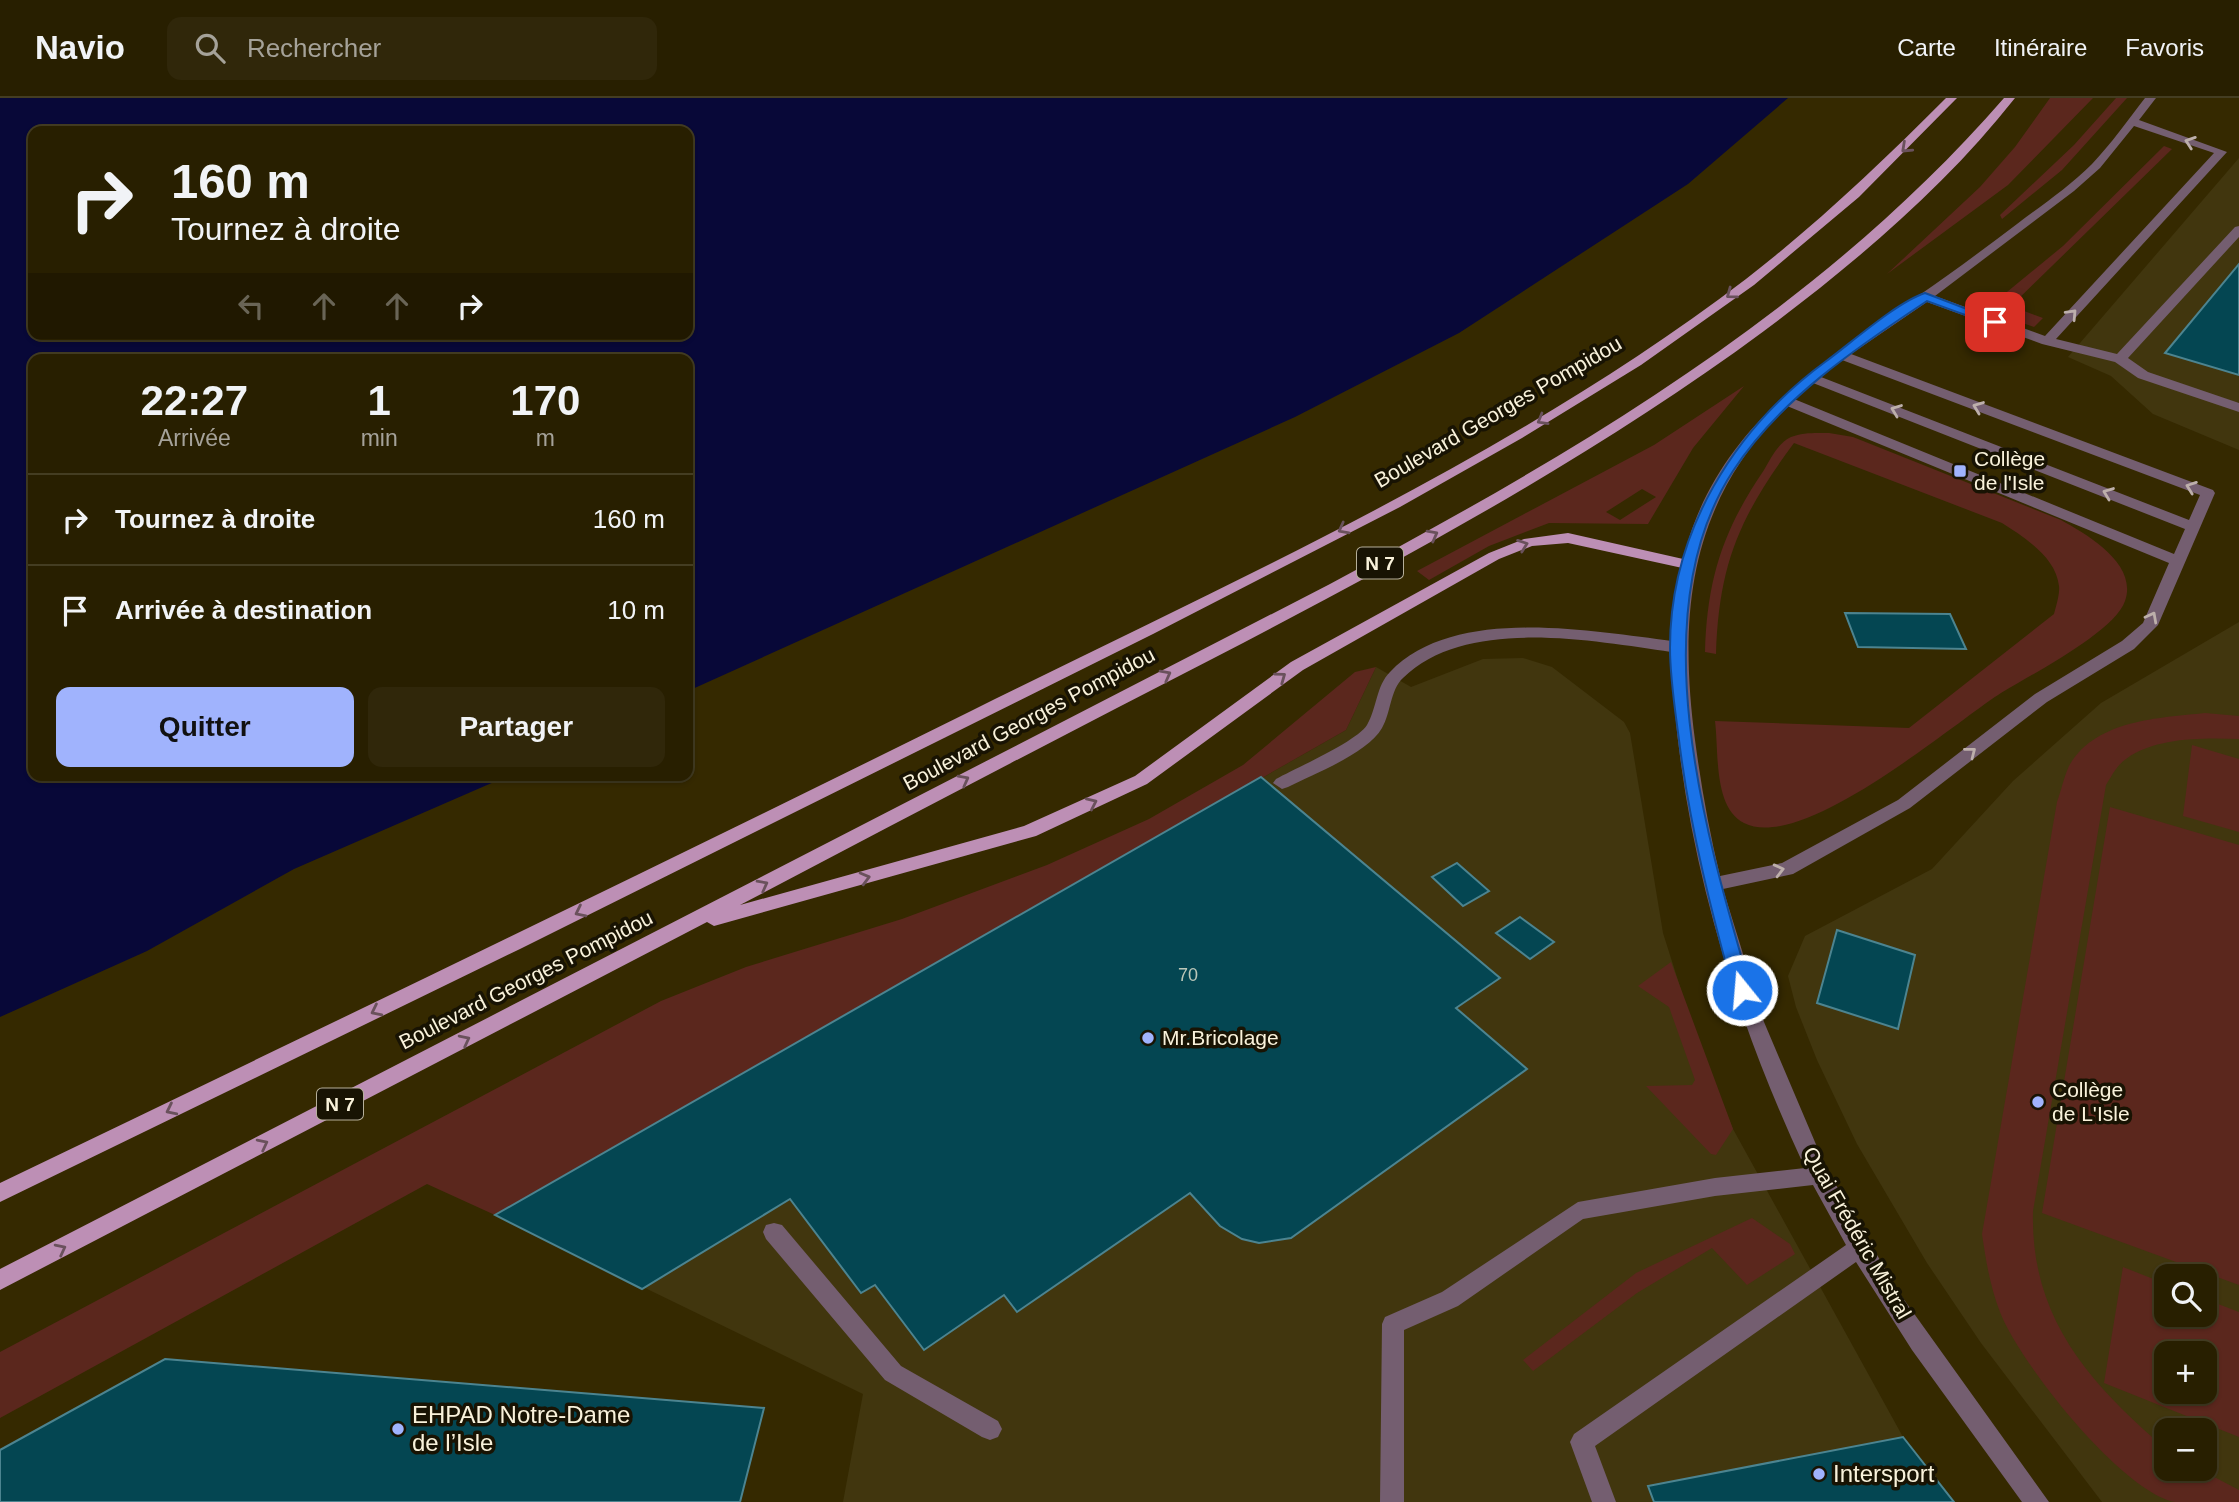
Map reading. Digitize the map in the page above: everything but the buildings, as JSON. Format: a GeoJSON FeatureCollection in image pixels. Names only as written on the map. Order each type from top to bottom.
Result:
{"type":"FeatureCollection","features":[{"type":"Feature","properties":{"kind":"main road","name":"Boulevard Georges Pompidou"},"geometry":{"type":"LineString","coordinates":[[0,1193],[642,883],[1231,587],[1441,477],[1613,376],[1751,280],[1858,192],[1916,138],[1952,98]]}},
{"type":"Feature","properties":{"kind":"main road","name":"Boulevard Georges Pompidou"},"geometry":{"type":"LineString","coordinates":[[0,1280],[1447,528],[1584,450],[1681,386],[1836,269],[1931,185],[2010,98]]}},
{"type":"Feature","properties":{"kind":"main road"},"geometry":{"type":"LineString","coordinates":[[681,928],[1030,831],[1141,780],[1297,666],[1494,556],[1529,542],[1568,538],[1687,564]]}},
{"type":"Feature","properties":{"kind":"street","name":"Quai Frédéric Mistral"},"geometry":{"type":"LineString","coordinates":[[2037,1502],[1915,1333],[1861,1247],[1819,1175],[1771,1069],[1742,990],[1712,884],[1695,801],[1677,647],[1687,564],[1698,530],[1725,473],[1750,439],[1786,401],[1840,355],[2070,190],[2133,122],[2151,98]]}},
{"type":"Feature","properties":{"kind":"street"},"geometry":{"type":"LineString","coordinates":[[2047,341],[2221,152],[2133,122]]}},
{"type":"Feature","properties":{"kind":"street"},"geometry":{"type":"LineString","coordinates":[[2120,359],[2239,230]]}},
{"type":"Feature","properties":{"kind":"street"},"geometry":{"type":"LineString","coordinates":[[1925,296],[2047,341],[2120,359],[2143,375],[2239,408]]}},
{"type":"Feature","properties":{"kind":"street"},"geometry":{"type":"LineString","coordinates":[[1712,884],[1787,869],[1904,804],[2040,698],[2135,638],[2150,625],[2208,493],[1840,355]]}},
{"type":"Feature","properties":{"kind":"street"},"geometry":{"type":"LineString","coordinates":[[1811,378],[2194,527]]}},
{"type":"Feature","properties":{"kind":"street"},"geometry":{"type":"LineString","coordinates":[[1786,401],[2178,561]]}},
{"type":"Feature","properties":{"kind":"street"},"geometry":{"type":"LineString","coordinates":[[1282,783],[1370,733],[1394,677],[1423,654],[1455,640],[1530,634],[1677,647]]}},
{"type":"Feature","properties":{"kind":"street"},"geometry":{"type":"LineString","coordinates":[[1392,1502],[1393,1324],[1450,1299],[1578,1211],[1636,1199],[1819,1175]]}},
{"type":"Feature","properties":{"kind":"street"},"geometry":{"type":"LineString","coordinates":[[774,1232],[893,1373],[990,1429]]}},
{"type":"Feature","properties":{"kind":"street"},"geometry":{"type":"LineString","coordinates":[[1605,1502],[1582,1442],[1861,1247]]}},
{"type":"Feature","properties":{"kind":"shaded area"},"geometry":{"type":"Polygon","coordinates":[[[0,98],[1788,98],[1688,184],[1459,333],[1295,417],[693,689],[693,354],[28,354],[28,781],[496,781],[294,869],[147,951],[0,1017],[0,98]]]}},
{"type":"Feature","properties":{"kind":"shaded area"},"geometry":{"type":"Polygon","coordinates":[[[2050,98],[2093,98],[2008,185],[1887,274],[1980,187],[2015,147],[2050,98]]]}},
{"type":"Feature","properties":{"kind":"shaded area"},"geometry":{"type":"Polygon","coordinates":[[[2116,98],[2127,98],[2062,170],[2002,219],[2000,215],[2074,145],[2116,98]]]}},
{"type":"Feature","properties":{"kind":"shaded area"},"geometry":{"type":"Polygon","coordinates":[[[2164,146],[2172,149],[2011,306],[2043,318],[2034,327],[1985,310],[2063,246],[2164,146]]]}},
{"type":"Feature","properties":{"kind":"shaded area"},"geometry":{"type":"Polygon","coordinates":[[[2239,158],[2239,450],[2153,414],[2111,376],[2068,357],[2239,158]]]}},
{"type":"Feature","properties":{"kind":"shaded area"},"geometry":{"type":"Polygon","coordinates":[[[1744,386],[1693,448],[1648,524],[1549,523],[1489,546],[1429,580],[1417,571],[1654,445],[1744,386]],[[1642,489],[1606,512],[1620,520],[1656,497],[1642,489]]]}},
{"type":"Feature","properties":{"kind":"shaded area"},"geometry":{"type":"Polygon","coordinates":[[[1829,433],[1853,437],[2061,520],[2097,542],[2118,563],[2127,588],[2125,601],[2105,627],[2088,640],[1998,695],[1911,757],[1837,804],[1801,820],[1770,827],[1744,823],[1734,815],[1722,792],[1715,721],[1909,728],[2054,614],[2058,600],[2059,586],[2052,566],[2038,549],[2002,523],[1794,443],[1746,518],[1728,566],[1722,593],[1716,654],[1705,652],[1709,601],[1714,578],[1738,513],[1782,443],[1800,434],[1829,433]]]}},
{"type":"Feature","properties":{"kind":"shaded area","name":"Collège de L'Isle"},"geometry":{"type":"Polygon","coordinates":[[[2239,622],[2239,1502],[2102,1502],[1981,1343],[1927,1263],[1857,1144],[1817,1060],[1796,1007],[1788,976],[1805,936],[1932,869],[2013,781],[2101,703],[2239,622]]]}},
{"type":"Feature","properties":{"kind":"shaded area"},"geometry":{"type":"Polygon","coordinates":[[[1523,658],[1552,667],[1624,722],[1630,733],[1663,933],[1695,1034],[1733,1129],[1903,1437],[1954,1502],[843,1502],[863,1394],[495,1215],[1346,730],[1376,667],[1411,687],[1483,659],[1523,658]]]}},
{"type":"Feature","properties":{"kind":"shaded area"},"geometry":{"type":"Polygon","coordinates":[[[1376,667],[1346,730],[495,1215],[427,1184],[0,1418],[0,1352],[661,1001],[746,967],[902,919],[1047,865],[1149,819],[1243,765],[1355,672],[1376,667]]]}},
{"type":"Feature","properties":{"kind":"shaded area"},"geometry":{"type":"Polygon","coordinates":[[[2205,713],[2239,716],[2239,739],[2180,740],[2151,746],[2123,762],[2106,785],[2033,1211],[2035,1249],[2042,1284],[2054,1316],[2070,1346],[2113,1399],[2154,1438],[2154,1481],[2217,1481],[2217,1478],[2239,1490],[2239,1502],[2175,1502],[2153,1493],[2128,1475],[2074,1422],[2028,1361],[2000,1312],[1982,1234],[2057,802],[2069,766],[2080,751],[2111,730],[2168,717],[2205,713]]]}},
{"type":"Feature","properties":{"kind":"shaded area"},"geometry":{"type":"Polygon","coordinates":[[[2192,745],[2239,759],[2239,832],[2183,816],[2192,745]]]}},
{"type":"Feature","properties":{"kind":"shaded area"},"geometry":{"type":"Polygon","coordinates":[[[2110,807],[2239,845],[2239,1285],[2217,1277],[2217,1264],[2182,1264],[2042,1213],[2110,807]]]}},
{"type":"Feature","properties":{"kind":"shaded area"},"geometry":{"type":"Polygon","coordinates":[[[1671,962],[1733,1129],[1716,1155],[1711,1154],[1646,1086],[1692,1085],[1695,1080],[1669,1007],[1638,986],[1671,962]]]}},
{"type":"Feature","properties":{"kind":"shaded area"},"geometry":{"type":"Polygon","coordinates":[[[1752,1218],[1790,1244],[1795,1254],[1747,1285],[1712,1248],[1637,1293],[1533,1371],[1523,1360],[1636,1273],[1752,1218]]]}},
{"type":"Feature","properties":{"kind":"shaded area"},"geometry":{"type":"Polygon","coordinates":[[[2123,1267],[2154,1279],[2154,1327],[2217,1327],[2217,1304],[2239,1312],[2239,1437],[2217,1428],[2217,1418],[2192,1418],[2156,1404],[2217,1404],[2217,1341],[2154,1341],[2154,1403],[2104,1383],[2123,1267]]]}},
{"type":"Feature","properties":{"kind":"place","name":"Collège de l'Isle"},"geometry":{"type":"Point","coordinates":[1960,471]}},
{"type":"Feature","properties":{"kind":"place","name":"Mr.Bricolage"},"geometry":{"type":"Point","coordinates":[1148,1038]}},
{"type":"Feature","properties":{"kind":"place","name":"Collège de L'Isle"},"geometry":{"type":"Point","coordinates":[2038,1102]}},
{"type":"Feature","properties":{"kind":"place","name":"EHPAD Notre-Dame de l’Isle"},"geometry":{"type":"Point","coordinates":[398,1429]}},
{"type":"Feature","properties":{"kind":"place","name":"Intersport"},"geometry":{"type":"Point","coordinates":[1819,1474]}},
{"type":"Feature","properties":{"kind":"route"},"geometry":{"type":"LineString","coordinates":[[1742,990],[1712,884],[1695,801],[1679,687],[1677,647],[1681,598],[1687,564],[1698,530],[1725,473],[1750,439],[1786,401],[1840,355],[1925,296],[1995,322]]}}]}
